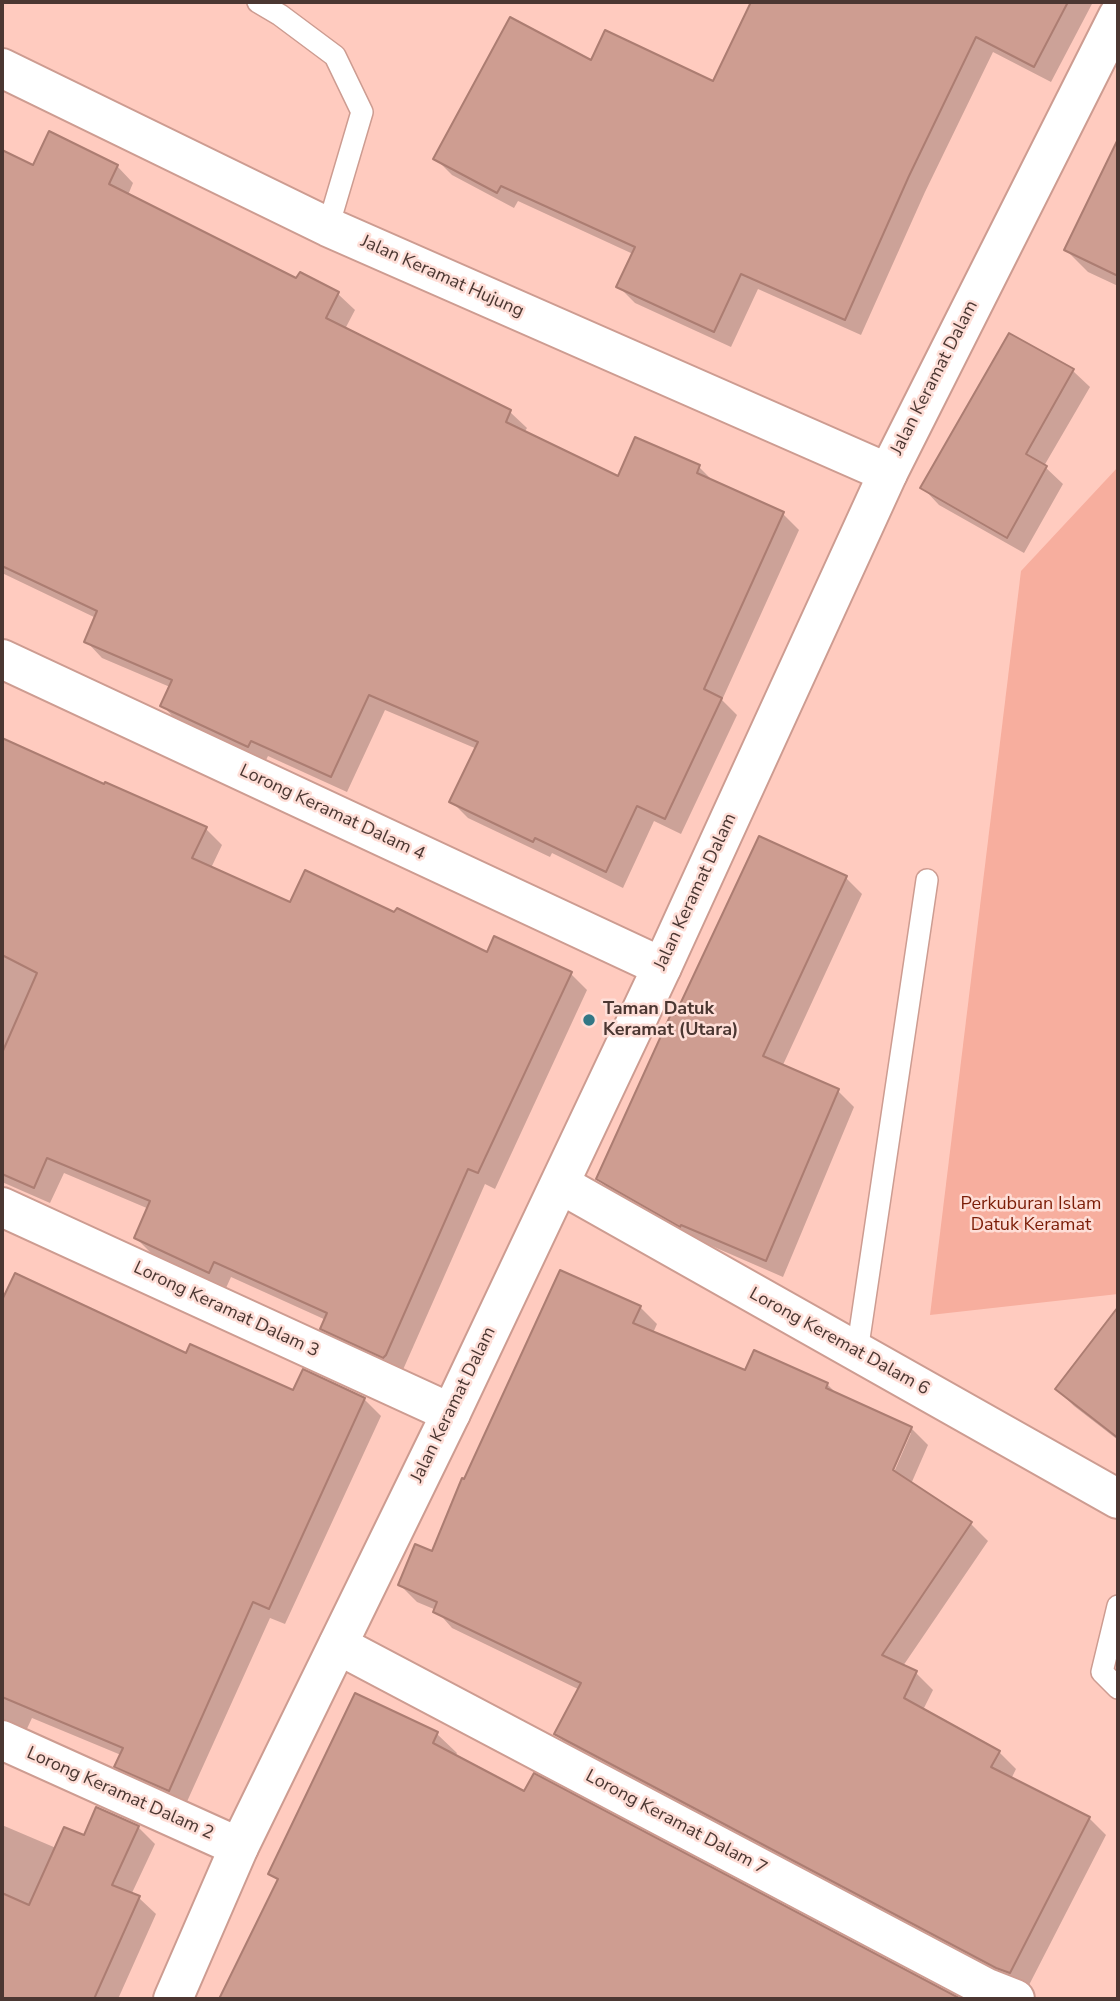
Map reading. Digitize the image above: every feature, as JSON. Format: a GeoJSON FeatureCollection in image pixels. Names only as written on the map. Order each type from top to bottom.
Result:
{"type":"FeatureCollection","features":[{"type":"Feature","properties":{"kind":"street","name":"Jalan Keramat Dalam"},"geometry":{"type":"LineString","coordinates":[[173,1999],[239,1847],[451,1413],[662,967],[888,472],[1118,16]]}},
{"type":"Feature","properties":{"kind":"street","name":"Jalan Keramat Hujung"},"geometry":{"type":"LineString","coordinates":[[2,68],[328,227],[888,472]]}},
{"type":"Feature","properties":{"kind":"street","name":"Lorong Keramat Dalam 4"},"geometry":{"type":"LineString","coordinates":[[2,659],[662,967]]}},
{"type":"Feature","properties":{"kind":"street","name":"Lorong Keremat Dalam 6"},"geometry":{"type":"LineString","coordinates":[[560,1184],[1118,1499]]}},
{"type":"Feature","properties":{"kind":"street","name":"Lorong Keramat Dalam 3"},"geometry":{"type":"LineString","coordinates":[[2,1207],[451,1413]]}},
{"type":"Feature","properties":{"kind":"street","name":"Lorong Keramat Dalam 7"},"geometry":{"type":"LineString","coordinates":[[338,1644],[987,1989],[1015,1999]]}},
{"type":"Feature","properties":{"kind":"street","name":"Lorong Keramat Dalam 2"},"geometry":{"type":"LineString","coordinates":[[2,1740],[239,1847]]}},
{"type":"Feature","properties":{"kind":"lane"},"geometry":{"type":"LineString","coordinates":[[258,2],[335,56],[362,112],[328,227]]}},
{"type":"Feature","properties":{"kind":"lane"},"geometry":{"type":"LineString","coordinates":[[857,1352],[927,880]]}},
{"type":"Feature","properties":{"kind":"lane"},"geometry":{"type":"LineString","coordinates":[[1118,1606],[1101,1672],[1118,1688]]}},
{"type":"Feature","properties":{"kind":"green space","name":"Perkuburan Islam Datuk Keramat"},"geometry":{"type":"Polygon","coordinates":[[[1118,467],[1118,1294],[930,1315],[1021,571],[1118,467]]]}},
{"type":"Feature","properties":{"kind":"building"},"geometry":{"type":"Polygon","coordinates":[[[751,2],[1068,2],[1034,67],[976,37],[909,176],[845,320],[741,274],[714,332],[616,287],[635,247],[501,186],[497,193],[433,159],[510,17],[591,60],[605,30],[713,81],[751,2]]]}},
{"type":"Feature","properties":{"kind":"building"},"geometry":{"type":"Polygon","coordinates":[[[49,131],[118,165],[109,184],[296,278],[300,272],[339,292],[326,318],[511,410],[506,422],[618,476],[635,437],[700,465],[697,473],[784,512],[704,689],[722,698],[665,819],[637,806],[606,872],[535,838],[533,842],[449,802],[478,742],[369,695],[331,777],[251,741],[248,747],[160,706],[172,680],[84,642],[97,611],[2,566],[2,150],[33,165],[49,131]]]}},
{"type":"Feature","properties":{"kind":"building"},"geometry":{"type":"Polygon","coordinates":[[[1118,139],[1118,276],[1064,250],[1118,139]]]}},
{"type":"Feature","properties":{"kind":"building"},"geometry":{"type":"Polygon","coordinates":[[[1009,333],[1074,369],[1026,454],[1047,466],[1007,538],[920,488],[1009,333]]]}},
{"type":"Feature","properties":{"kind":"building"},"geometry":{"type":"Polygon","coordinates":[[[2,738],[207,827],[192,858],[290,902],[305,870],[394,912],[397,908],[487,952],[494,936],[572,972],[478,1173],[468,1169],[383,1358],[320,1329],[327,1313],[214,1262],[209,1273],[134,1238],[150,1201],[47,1158],[34,1188],[2,1174],[2,1053],[37,973],[2,955],[2,738]]]}},
{"type":"Feature","properties":{"kind":"building"},"geometry":{"type":"Polygon","coordinates":[[[759,836],[847,876],[763,1056],[839,1089],[766,1261],[681,1225],[680,1227],[596,1179],[671,1014],[675,1015],[759,836]]]}},
{"type":"Feature","properties":{"kind":"building"},"geometry":{"type":"Polygon","coordinates":[[[560,1270],[641,1306],[633,1323],[745,1370],[754,1350],[828,1383],[826,1388],[912,1427],[893,1470],[972,1522],[882,1655],[917,1671],[904,1698],[1000,1751],[991,1767],[1090,1817],[1010,1973],[554,1734],[581,1683],[433,1612],[437,1602],[398,1585],[415,1544],[432,1551],[462,1478],[464,1479],[560,1270]]]}},
{"type":"Feature","properties":{"kind":"building"},"geometry":{"type":"Polygon","coordinates":[[[15,1273],[186,1353],[190,1344],[293,1390],[303,1369],[365,1398],[269,1609],[253,1602],[169,1791],[114,1767],[123,1748],[2,1697],[2,1300],[15,1273]]]}},
{"type":"Feature","properties":{"kind":"building"},"geometry":{"type":"Polygon","coordinates":[[[1118,1307],[1118,1438],[1055,1389],[1118,1307]]]}},
{"type":"Feature","properties":{"kind":"building"},"geometry":{"type":"Polygon","coordinates":[[[355,1693],[438,1732],[433,1743],[524,1791],[534,1773],[961,1999],[219,1999],[278,1879],[268,1874],[355,1693]]]}},
{"type":"Feature","properties":{"kind":"building"},"geometry":{"type":"Polygon","coordinates":[[[96,1807],[139,1826],[112,1885],[140,1896],[94,1999],[2,1999],[2,1893],[29,1905],[64,1827],[84,1835],[96,1807]]]}},
{"type":"Feature","properties":{"kind":"place","name":"Taman Datuk Keramat (Utara)"},"geometry":{"type":"Point","coordinates":[589,1020]}}]}
